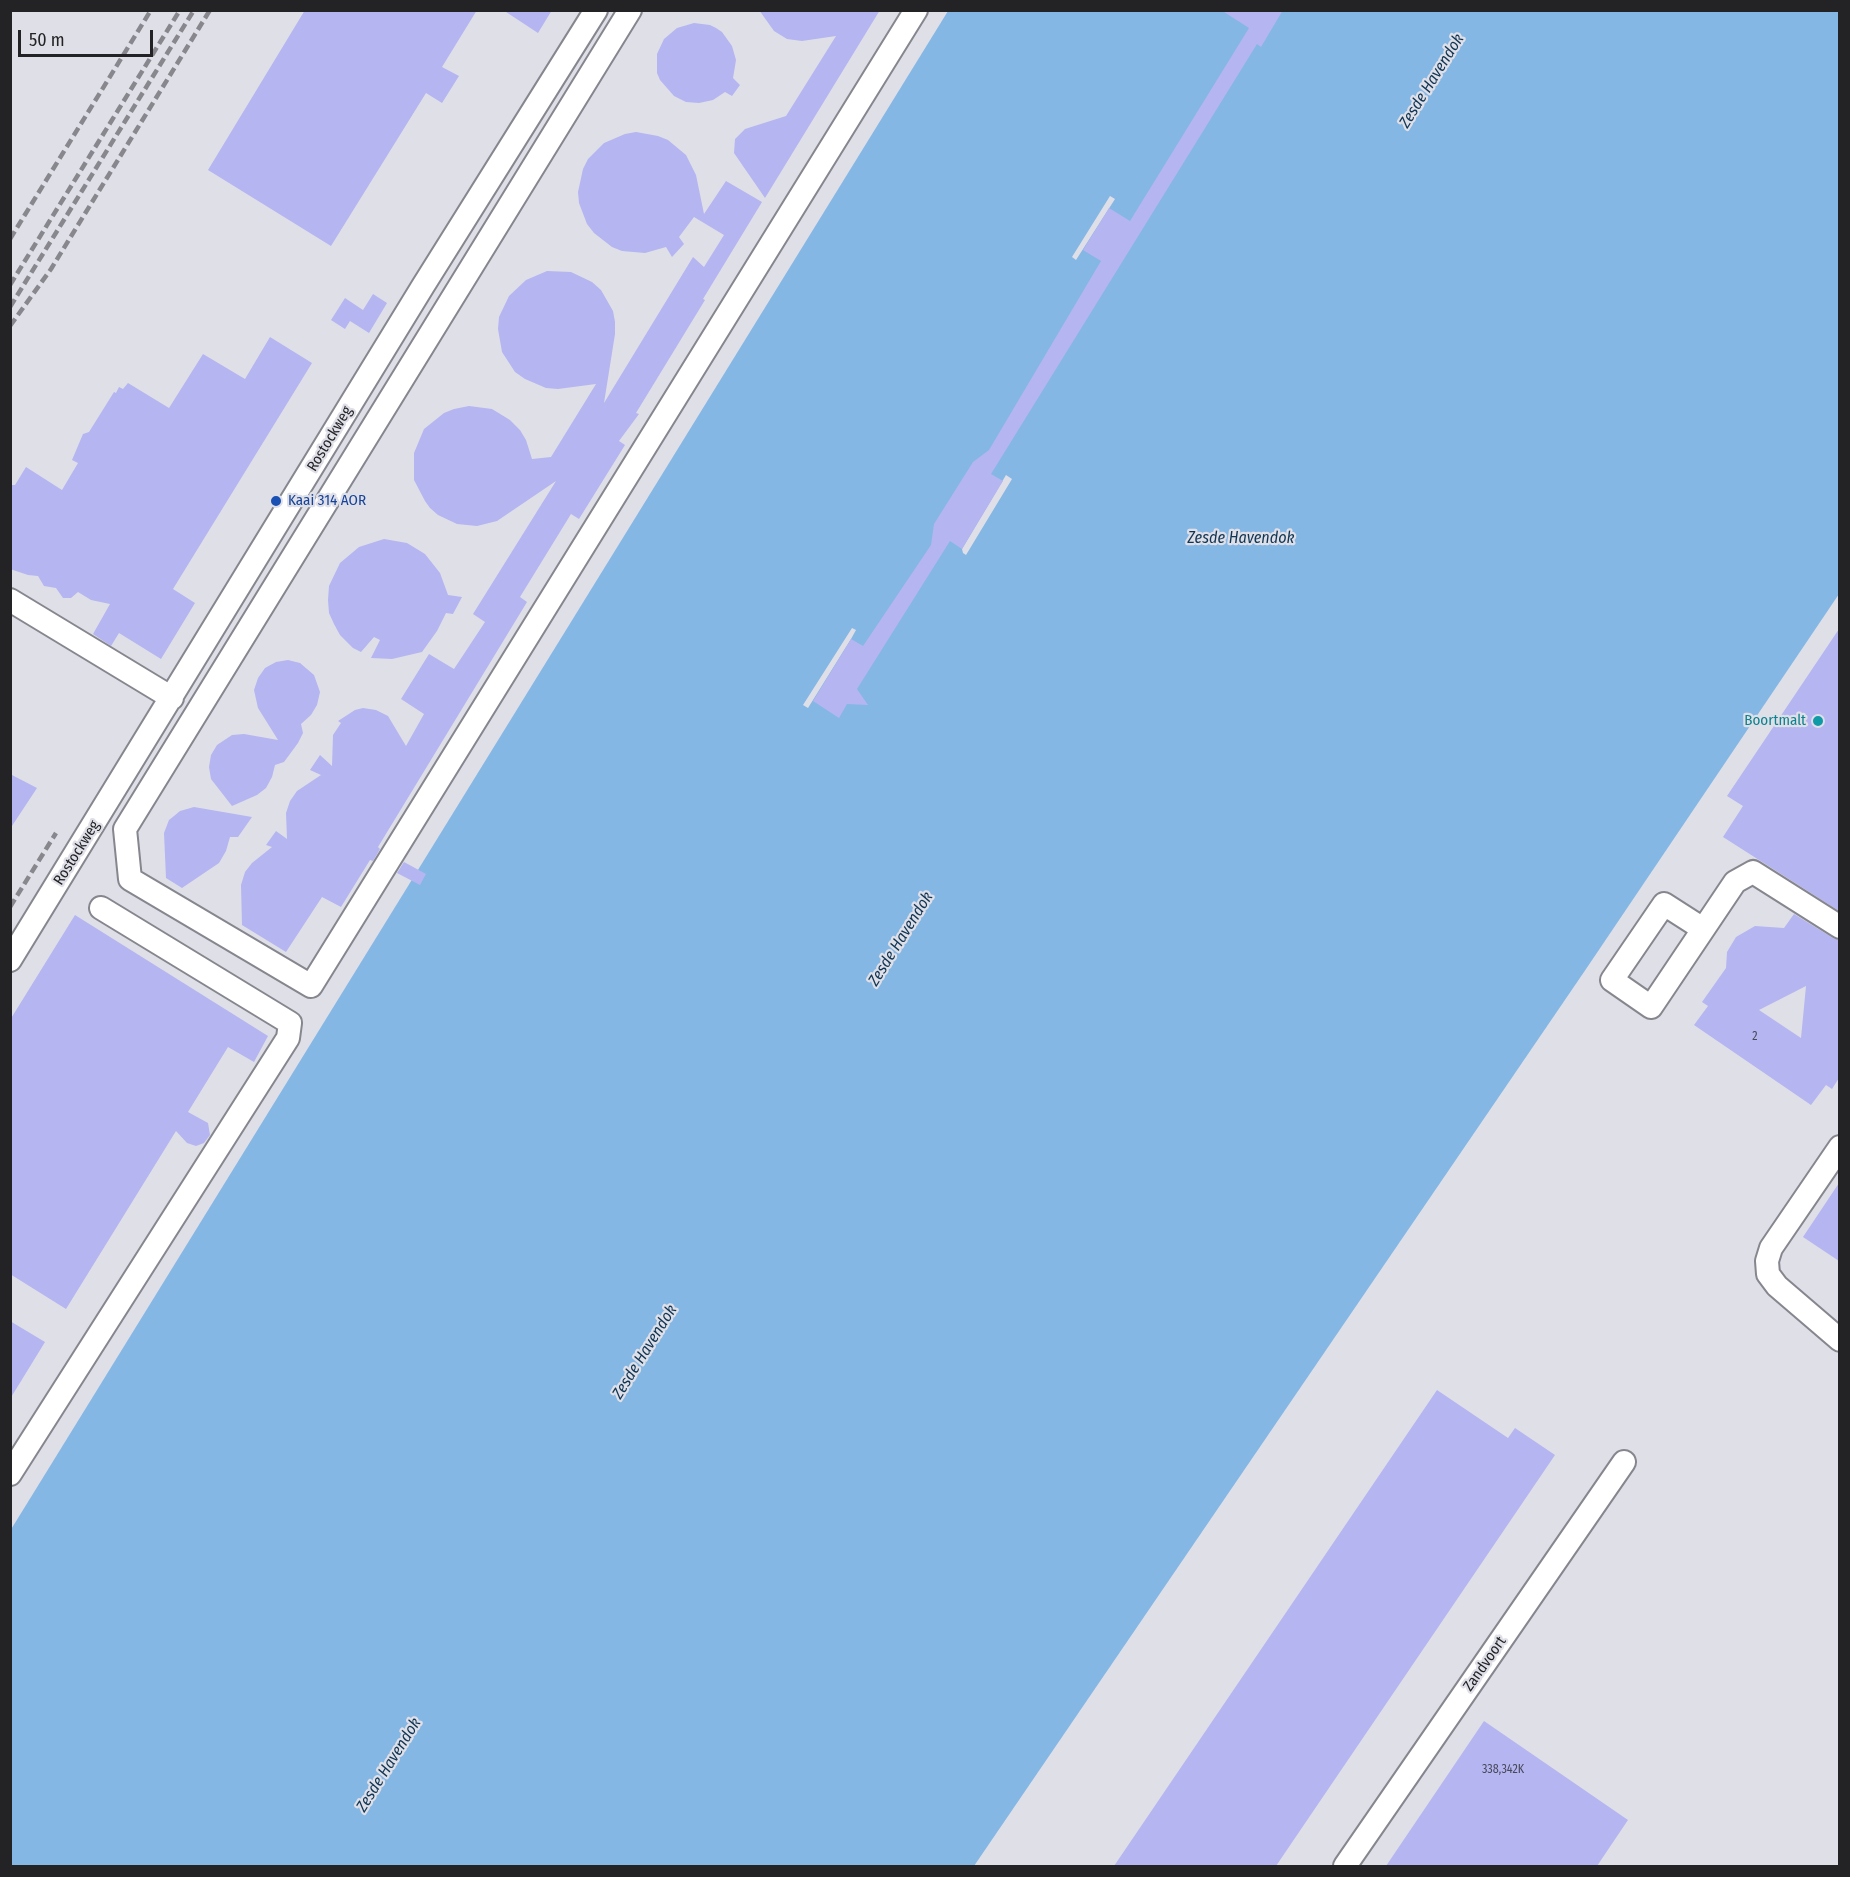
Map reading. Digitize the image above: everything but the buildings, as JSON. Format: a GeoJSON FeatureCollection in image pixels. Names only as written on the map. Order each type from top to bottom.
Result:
{"type":"FeatureCollection","features":[{"type":"Feature","properties":{"kind":"street","name":"Rostockweg"},"geometry":{"type":"LineString","coordinates":[[10,960],[423,286],[596,10]]}},
{"type":"Feature","properties":{"kind":"street"},"geometry":{"type":"LineString","coordinates":[[630,10],[125,828],[130,879],[311,986],[916,10]]}},
{"type":"Feature","properties":{"kind":"street"},"geometry":{"type":"LineString","coordinates":[[10,600],[172,698]]}},
{"type":"Feature","properties":{"kind":"street"},"geometry":{"type":"LineString","coordinates":[[1703,928],[1735,882],[1753,872],[1839,927]]}},
{"type":"Feature","properties":{"kind":"street"},"geometry":{"type":"LineString","coordinates":[[10,1474],[288,1038],[290,1023],[101,908]]}},
{"type":"Feature","properties":{"kind":"street"},"geometry":{"type":"LineString","coordinates":[[1839,1147],[1771,1248],[1767,1261],[1768,1274],[1777,1286],[1839,1340]]}},
{"type":"Feature","properties":{"kind":"street","name":"Zandvoort"},"geometry":{"type":"LineString","coordinates":[[1345,1866],[1624,1462]]}},
{"type":"Feature","properties":{"kind":"water","name":"Zesde Havendok"},"geometry":{"type":"Polygon","coordinates":[[[948,11],[1839,11],[1839,594],[974,1866],[11,1866],[10,1531],[948,11]]]}},
{"type":"Feature","properties":{"kind":"pier"},"geometry":{"type":"Polygon","coordinates":[[[1110,196],[1115,199],[1076,260],[1072,257],[1110,196]]]}},
{"type":"Feature","properties":{"kind":"pier"},"geometry":{"type":"Polygon","coordinates":[[[1006,475],[1012,479],[966,555],[962,549],[1006,475]]]}},
{"type":"Feature","properties":{"kind":"pier"},"geometry":{"type":"Polygon","coordinates":[[[852,628],[856,630],[808,708],[803,705],[852,628]]]}},
{"type":"Feature","properties":{"kind":"railway"},"geometry":{"type":"LineString","coordinates":[[10,239],[151,10]]}},
{"type":"Feature","properties":{"kind":"railway"},"geometry":{"type":"LineString","coordinates":[[10,285],[180,10]]}},
{"type":"Feature","properties":{"kind":"railway"},"geometry":{"type":"LineString","coordinates":[[10,307],[194,10]]}},
{"type":"Feature","properties":{"kind":"railway"},"geometry":{"type":"LineString","coordinates":[[10,326],[51,269],[210,10]]}},
{"type":"Feature","properties":{"kind":"railway"},"geometry":{"type":"LineString","coordinates":[[10,907],[56,833]]}},
{"type":"Feature","properties":{"kind":"place","name":"Kaai 314 AOR"},"geometry":{"type":"Point","coordinates":[276,501]}},
{"type":"Feature","properties":{"kind":"place","name":"Boortmalt"},"geometry":{"type":"Point","coordinates":[1818,721]}}]}
